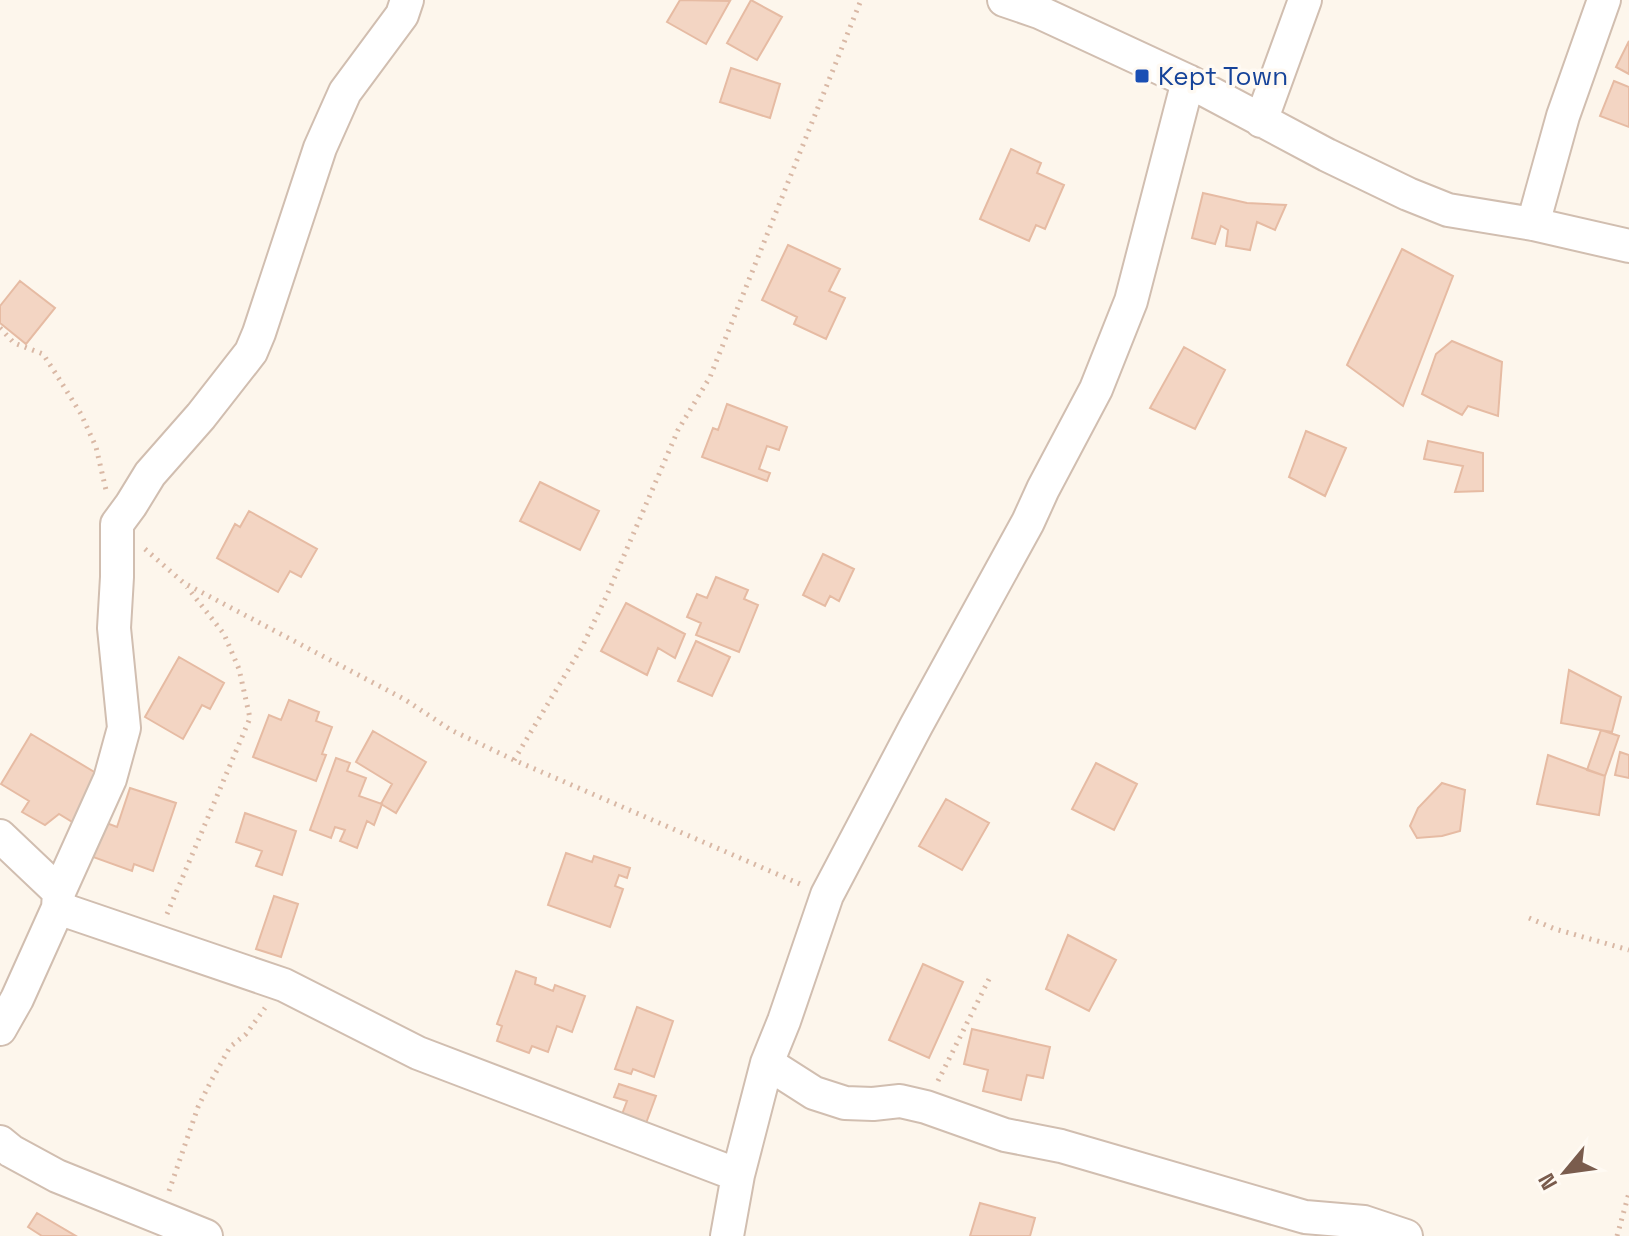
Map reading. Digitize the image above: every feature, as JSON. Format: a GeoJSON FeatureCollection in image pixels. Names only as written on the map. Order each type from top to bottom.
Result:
{"type":"FeatureCollection","features":[{"type":"Feature","properties":{"kind":"street"},"geometry":{"type":"LineString","coordinates":[[0,1029],[17,999],[110,779],[124,728],[114,628],[117,524],[150,474],[251,352],[326,134],[345,92],[402,15],[407,0]]}},
{"type":"Feature","properties":{"kind":"street"},"geometry":{"type":"LineString","coordinates":[[1004,0],[1039,12],[1188,81],[1408,194],[1448,210],[1533,224],[1629,246]]}},
{"type":"Feature","properties":{"kind":"street"},"geometry":{"type":"LineString","coordinates":[[1261,121],[1305,0]]}},
{"type":"Feature","properties":{"kind":"street"},"geometry":{"type":"LineString","coordinates":[[1533,224],[1563,116],[1604,0]]}},
{"type":"Feature","properties":{"kind":"street"},"geometry":{"type":"LineString","coordinates":[[727,1236],[738,1175],[767,1063],[827,895],[1096,389],[1131,301],[1188,81]]}},
{"type":"Feature","properties":{"kind":"street"},"geometry":{"type":"LineString","coordinates":[[0,836],[59,900],[155,941],[284,985],[418,1053],[738,1175]]}},
{"type":"Feature","properties":{"kind":"street"},"geometry":{"type":"LineString","coordinates":[[767,1063],[814,1093],[845,1103],[900,1101],[926,1107],[1005,1135],[1061,1146],[1305,1217],[1364,1222],[1406,1236]]}},
{"type":"Feature","properties":{"kind":"street"},"geometry":{"type":"LineString","coordinates":[[0,1142],[57,1176],[206,1236]]}},
{"type":"Feature","properties":{"kind":"path"},"geometry":{"type":"LineString","coordinates":[[514,760],[582,647],[678,430],[710,377],[861,0]]}},
{"type":"Feature","properties":{"kind":"path"},"geometry":{"type":"LineString","coordinates":[[0,328],[14,343],[43,354],[81,414],[96,447],[117,524],[184,583],[224,634],[239,669],[250,718],[155,941]]}},
{"type":"Feature","properties":{"kind":"path"},"geometry":{"type":"LineString","coordinates":[[184,583],[404,699],[451,730],[827,895]]}},
{"type":"Feature","properties":{"kind":"path"},"geometry":{"type":"LineString","coordinates":[[1529,918],[1555,929],[1629,950]]}},
{"type":"Feature","properties":{"kind":"path"},"geometry":{"type":"LineString","coordinates":[[926,1107],[991,975]]}},
{"type":"Feature","properties":{"kind":"path"},"geometry":{"type":"LineString","coordinates":[[158,1218],[175,1178],[198,1107],[211,1081],[230,1047],[246,1034],[284,985]]}},
{"type":"Feature","properties":{"kind":"path"},"geometry":{"type":"LineString","coordinates":[[1617,1236],[1629,1193]]}},
{"type":"Feature","properties":{"kind":"building"},"geometry":{"type":"Polygon","coordinates":[[[680,0],[730,1],[706,44],[667,22],[680,0]]]}},
{"type":"Feature","properties":{"kind":"building"},"geometry":{"type":"Polygon","coordinates":[[[751,0],[782,17],[757,60],[727,43],[751,0]]]}},
{"type":"Feature","properties":{"kind":"building"},"geometry":{"type":"Polygon","coordinates":[[[1629,41],[1629,74],[1616,67],[1629,41]]]}},
{"type":"Feature","properties":{"kind":"building"},"geometry":{"type":"Polygon","coordinates":[[[731,68],[780,84],[770,118],[720,102],[731,68]]]}},
{"type":"Feature","properties":{"kind":"building"},"geometry":{"type":"Polygon","coordinates":[[[1614,81],[1629,87],[1629,127],[1600,116],[1614,81]]]}},
{"type":"Feature","properties":{"kind":"building"},"geometry":{"type":"Polygon","coordinates":[[[1011,149],[1041,163],[1037,173],[1064,185],[1045,229],[1036,225],[1029,241],[980,219],[1011,149]]]}},
{"type":"Feature","properties":{"kind":"building"},"geometry":{"type":"Polygon","coordinates":[[[1203,193],[1247,203],[1286,205],[1275,230],[1257,222],[1250,250],[1226,246],[1228,230],[1221,226],[1215,244],[1192,238],[1203,193]]]}},
{"type":"Feature","properties":{"kind":"building"},"geometry":{"type":"Polygon","coordinates":[[[788,245],[840,269],[829,291],[845,298],[826,339],[794,324],[797,317],[762,300],[788,245]]]}},
{"type":"Feature","properties":{"kind":"building"},"geometry":{"type":"Polygon","coordinates":[[[1402,249],[1453,276],[1403,406],[1347,365],[1402,249]]]}},
{"type":"Feature","properties":{"kind":"building"},"geometry":{"type":"Polygon","coordinates":[[[20,281],[55,308],[26,344],[0,323],[0,306],[20,281]]]}},
{"type":"Feature","properties":{"kind":"building"},"geometry":{"type":"Polygon","coordinates":[[[1452,341],[1502,362],[1498,416],[1468,406],[1462,415],[1422,394],[1436,354],[1452,341]]]}},
{"type":"Feature","properties":{"kind":"building"},"geometry":{"type":"Polygon","coordinates":[[[1184,347],[1225,370],[1195,429],[1150,408],[1184,347]]]}},
{"type":"Feature","properties":{"kind":"building"},"geometry":{"type":"Polygon","coordinates":[[[727,404],[787,427],[779,450],[767,446],[759,469],[770,473],[767,481],[702,457],[713,428],[718,430],[727,404]]]}},
{"type":"Feature","properties":{"kind":"building"},"geometry":{"type":"Polygon","coordinates":[[[1306,431],[1346,448],[1325,496],[1289,477],[1306,431]]]}},
{"type":"Feature","properties":{"kind":"building"},"geometry":{"type":"Polygon","coordinates":[[[1428,441],[1483,453],[1483,491],[1455,492],[1463,466],[1424,459],[1428,441]]]}},
{"type":"Feature","properties":{"kind":"building"},"geometry":{"type":"Polygon","coordinates":[[[540,482],[599,511],[580,550],[520,521],[540,482]]]}},
{"type":"Feature","properties":{"kind":"building"},"geometry":{"type":"Polygon","coordinates":[[[249,511],[317,549],[301,577],[290,571],[278,592],[217,558],[235,524],[240,527],[249,511]]]}},
{"type":"Feature","properties":{"kind":"building"},"geometry":{"type":"Polygon","coordinates":[[[823,554],[854,569],[839,601],[830,596],[825,606],[803,595],[823,554]]]}},
{"type":"Feature","properties":{"kind":"building"},"geometry":{"type":"Polygon","coordinates":[[[716,577],[748,590],[744,599],[758,605],[739,652],[696,635],[701,623],[687,617],[697,594],[707,598],[716,577]]]}},
{"type":"Feature","properties":{"kind":"building"},"geometry":{"type":"Polygon","coordinates":[[[626,603],[685,634],[675,658],[658,648],[647,675],[601,651],[626,603]]]}},
{"type":"Feature","properties":{"kind":"building"},"geometry":{"type":"Polygon","coordinates":[[[696,641],[730,657],[712,696],[678,681],[696,641]]]}},
{"type":"Feature","properties":{"kind":"building"},"geometry":{"type":"Polygon","coordinates":[[[179,657],[224,683],[210,709],[202,705],[183,739],[145,717],[179,657]]]}},
{"type":"Feature","properties":{"kind":"building"},"geometry":{"type":"Polygon","coordinates":[[[1569,670],[1621,697],[1612,732],[1561,723],[1569,670]]]}},
{"type":"Feature","properties":{"kind":"building"},"geometry":{"type":"Polygon","coordinates":[[[289,700],[319,712],[316,721],[332,727],[316,781],[253,757],[269,715],[281,720],[289,700]]]}},
{"type":"Feature","properties":{"kind":"building"},"geometry":{"type":"Polygon","coordinates":[[[1601,730],[1619,736],[1605,776],[1587,770],[1601,730]]]}},
{"type":"Feature","properties":{"kind":"building"},"geometry":{"type":"Polygon","coordinates":[[[373,731],[426,762],[396,813],[381,804],[392,784],[356,762],[373,731]]]}},
{"type":"Feature","properties":{"kind":"building"},"geometry":{"type":"Polygon","coordinates":[[[31,734],[106,779],[79,826],[59,814],[45,825],[22,812],[29,801],[1,784],[31,734]]]}},
{"type":"Feature","properties":{"kind":"building"},"geometry":{"type":"Polygon","coordinates":[[[1620,752],[1629,755],[1629,778],[1615,775],[1620,752]]]}},
{"type":"Feature","properties":{"kind":"building"},"geometry":{"type":"Polygon","coordinates":[[[1548,755],[1605,776],[1599,815],[1537,804],[1548,755]]]}},
{"type":"Feature","properties":{"kind":"building"},"geometry":{"type":"Polygon","coordinates":[[[336,758],[350,763],[347,771],[366,778],[359,796],[382,804],[374,825],[367,821],[357,848],[340,841],[345,830],[335,827],[331,838],[310,830],[336,758]]]}},
{"type":"Feature","properties":{"kind":"building"},"geometry":{"type":"Polygon","coordinates":[[[1096,763],[1137,784],[1114,830],[1072,809],[1096,763]]]}},
{"type":"Feature","properties":{"kind":"building"},"geometry":{"type":"Polygon","coordinates":[[[1442,783],[1465,790],[1460,831],[1417,838],[1410,826],[1418,808],[1442,783]]]}},
{"type":"Feature","properties":{"kind":"building"},"geometry":{"type":"Polygon","coordinates":[[[130,788],[176,803],[153,871],[134,864],[132,871],[93,857],[104,822],[117,827],[130,788]]]}},
{"type":"Feature","properties":{"kind":"building"},"geometry":{"type":"Polygon","coordinates":[[[946,799],[989,823],[962,870],[919,846],[946,799]]]}},
{"type":"Feature","properties":{"kind":"building"},"geometry":{"type":"Polygon","coordinates":[[[245,813],[296,831],[282,875],[256,866],[262,851],[236,842],[245,813]]]}},
{"type":"Feature","properties":{"kind":"building"},"geometry":{"type":"Polygon","coordinates":[[[566,853],[592,862],[594,856],[630,868],[627,878],[619,875],[615,886],[623,889],[610,927],[548,905],[566,853]]]}},
{"type":"Feature","properties":{"kind":"building"},"geometry":{"type":"Polygon","coordinates":[[[274,896],[298,904],[281,957],[256,949],[274,896]]]}},
{"type":"Feature","properties":{"kind":"building"},"geometry":{"type":"Polygon","coordinates":[[[1068,935],[1116,960],[1089,1011],[1046,989],[1068,935]]]}},
{"type":"Feature","properties":{"kind":"building"},"geometry":{"type":"Polygon","coordinates":[[[923,964],[963,982],[929,1058],[889,1040],[923,964]]]}},
{"type":"Feature","properties":{"kind":"building"},"geometry":{"type":"Polygon","coordinates":[[[516,971],[536,978],[535,984],[553,991],[555,985],[585,996],[572,1032],[557,1026],[548,1052],[532,1046],[529,1053],[497,1041],[502,1026],[497,1024],[516,971]]]}},
{"type":"Feature","properties":{"kind":"building"},"geometry":{"type":"Polygon","coordinates":[[[637,1007],[673,1021],[654,1077],[633,1069],[631,1074],[615,1069],[637,1007]]]}},
{"type":"Feature","properties":{"kind":"building"},"geometry":{"type":"Polygon","coordinates":[[[972,1029],[1050,1047],[1043,1078],[1027,1075],[1021,1100],[983,1091],[988,1070],[964,1064],[972,1029]]]}},
{"type":"Feature","properties":{"kind":"building"},"geometry":{"type":"Polygon","coordinates":[[[619,1084],[656,1096],[645,1126],[621,1117],[627,1101],[614,1097],[619,1084]]]}},
{"type":"Feature","properties":{"kind":"building"},"geometry":{"type":"Polygon","coordinates":[[[980,1203],[1035,1218],[1030,1236],[970,1236],[980,1203]]]}},
{"type":"Feature","properties":{"kind":"building"},"geometry":{"type":"Polygon","coordinates":[[[37,1213],[76,1236],[42,1236],[28,1227],[37,1213]]]}},
{"type":"Feature","properties":{"kind":"place","name":"Kept Town"},"geometry":{"type":"Point","coordinates":[1142,76]}}]}
